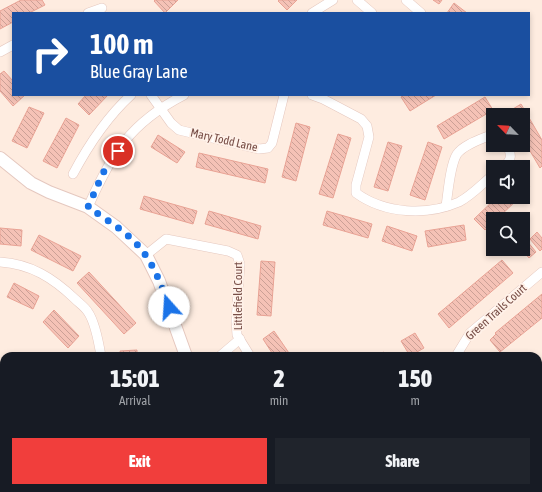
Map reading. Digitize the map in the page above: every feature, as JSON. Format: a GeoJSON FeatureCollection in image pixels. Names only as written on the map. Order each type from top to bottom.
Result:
{"type":"FeatureCollection","features":[{"type":"Feature","properties":{"kind":"street"},"geometry":{"type":"LineString","coordinates":[[314,12],[333,0]]}},
{"type":"Feature","properties":{"kind":"street"},"geometry":{"type":"LineString","coordinates":[[357,0],[371,12]]}},
{"type":"Feature","properties":{"kind":"street"},"geometry":{"type":"LineString","coordinates":[[406,0],[420,12]]}},
{"type":"Feature","properties":{"kind":"street"},"geometry":{"type":"LineString","coordinates":[[90,12],[102,7]]}},
{"type":"Feature","properties":{"kind":"street"},"geometry":{"type":"LineString","coordinates":[[0,52],[12,46]]}},
{"type":"Feature","properties":{"kind":"street"},"geometry":{"type":"LineString","coordinates":[[73,174],[96,134],[111,115],[130,96]]}},
{"type":"Feature","properties":{"kind":"street"},"geometry":{"type":"LineString","coordinates":[[152,96],[160,108]]}},
{"type":"Feature","properties":{"kind":"street"},"geometry":{"type":"LineString","coordinates":[[88,207],[103,173],[125,140],[160,108],[182,96]]}},
{"type":"Feature","properties":{"kind":"street","name":"Mary Todd Lane"},"geometry":{"type":"LineString","coordinates":[[160,108],[171,123],[179,130],[260,149],[268,148],[272,144],[284,96]]}},
{"type":"Feature","properties":{"kind":"street"},"geometry":{"type":"LineString","coordinates":[[315,96],[361,119],[367,126],[369,137],[356,185],[356,193],[363,198],[382,205],[414,212],[428,211],[460,201],[486,181]]}},
{"type":"Feature","properties":{"kind":"street"},"geometry":{"type":"LineString","coordinates":[[446,206],[457,154],[466,147],[486,137]]}},
{"type":"Feature","properties":{"kind":"street"},"geometry":{"type":"LineString","coordinates":[[0,158],[31,183],[49,192],[88,207],[116,227],[146,255],[160,281],[185,352]]}},
{"type":"Feature","properties":{"kind":"street","name":"Littlefield Court"},"geometry":{"type":"LineString","coordinates":[[146,255],[166,239],[228,251],[237,255],[240,264],[236,321],[237,335],[248,352]]}},
{"type":"Feature","properties":{"kind":"street"},"geometry":{"type":"LineString","coordinates":[[0,262],[22,265],[33,269],[49,277],[64,288],[89,313],[99,341],[100,352]]}},
{"type":"Feature","properties":{"kind":"street","name":"Green Trails Court"},"geometry":{"type":"LineString","coordinates":[[458,352],[470,333],[542,272]]}},
{"type":"Feature","properties":{"kind":"street","name":"Littlefield Court"},"geometry":{"type":"LineString","coordinates":[[224,352],[240,339]]}},
{"type":"Feature","properties":{"kind":"building"},"geometry":{"type":"Polygon","coordinates":[[[21,0],[42,0],[45,5],[31,12],[12,12],[12,23],[0,29],[0,11],[21,0]]]}},
{"type":"Feature","properties":{"kind":"building"},"geometry":{"type":"Polygon","coordinates":[[[178,0],[166,12],[164,12],[154,1],[178,0]]]}},
{"type":"Feature","properties":{"kind":"building"},"geometry":{"type":"Polygon","coordinates":[[[297,0],[287,10],[278,1],[297,0]]]}},
{"type":"Feature","properties":{"kind":"building"},"geometry":{"type":"Polygon","coordinates":[[[433,0],[442,0],[439,4],[433,0]]]}},
{"type":"Feature","properties":{"kind":"building"},"geometry":{"type":"Polygon","coordinates":[[[454,3],[466,12],[448,12],[454,3]]]}},
{"type":"Feature","properties":{"kind":"building"},"geometry":{"type":"Polygon","coordinates":[[[4,71],[12,80],[12,96],[24,96],[13,106],[0,91],[0,74],[4,71]]]}},
{"type":"Feature","properties":{"kind":"building"},"geometry":{"type":"Polygon","coordinates":[[[85,96],[107,96],[89,115],[78,104],[85,96]]]}},
{"type":"Feature","properties":{"kind":"building"},"geometry":{"type":"Polygon","coordinates":[[[402,96],[434,96],[410,111],[401,97],[402,96]]]}},
{"type":"Feature","properties":{"kind":"building"},"geometry":{"type":"Polygon","coordinates":[[[485,97],[492,108],[486,108],[486,114],[444,139],[437,126],[485,97]]]}},
{"type":"Feature","properties":{"kind":"building"},"geometry":{"type":"Polygon","coordinates":[[[521,104],[523,108],[514,108],[521,104]]]}},
{"type":"Feature","properties":{"kind":"building"},"geometry":{"type":"Polygon","coordinates":[[[29,107],[44,113],[27,148],[12,141],[29,107]]]}},
{"type":"Feature","properties":{"kind":"building"},"geometry":{"type":"Polygon","coordinates":[[[66,118],[79,125],[57,168],[43,161],[66,118]]]}},
{"type":"Feature","properties":{"kind":"building"},"geometry":{"type":"Polygon","coordinates":[[[530,119],[542,140],[542,166],[540,168],[530,151],[530,119]]]}},
{"type":"Feature","properties":{"kind":"building"},"geometry":{"type":"Polygon","coordinates":[[[296,123],[310,127],[296,181],[282,177],[296,123]]]}},
{"type":"Feature","properties":{"kind":"building"},"geometry":{"type":"Polygon","coordinates":[[[338,134],[351,138],[333,198],[319,194],[338,134]]]}},
{"type":"Feature","properties":{"kind":"building"},"geometry":{"type":"Polygon","coordinates":[[[158,135],[185,152],[177,163],[151,147],[158,135]]]}},
{"type":"Feature","properties":{"kind":"building"},"geometry":{"type":"Polygon","coordinates":[[[388,142],[402,146],[388,191],[374,187],[388,142]]]}},
{"type":"Feature","properties":{"kind":"building"},"geometry":{"type":"Polygon","coordinates":[[[428,142],[442,147],[425,200],[410,195],[428,142]]]}},
{"type":"Feature","properties":{"kind":"building"},"geometry":{"type":"Polygon","coordinates":[[[199,153],[268,169],[265,183],[196,167],[199,153]]]}},
{"type":"Feature","properties":{"kind":"building"},"geometry":{"type":"Polygon","coordinates":[[[144,196],[197,211],[193,224],[140,209],[144,196]]]}},
{"type":"Feature","properties":{"kind":"building"},"geometry":{"type":"Polygon","coordinates":[[[490,204],[513,204],[504,212],[486,212],[485,230],[474,219],[490,204]]]}},
{"type":"Feature","properties":{"kind":"building"},"geometry":{"type":"Polygon","coordinates":[[[209,211],[261,226],[258,239],[205,224],[209,211]]]}},
{"type":"Feature","properties":{"kind":"building"},"geometry":{"type":"Polygon","coordinates":[[[327,211],[372,224],[368,238],[323,225],[327,211]]]}},
{"type":"Feature","properties":{"kind":"building"},"geometry":{"type":"Polygon","coordinates":[[[464,225],[466,240],[428,247],[425,231],[464,225]]]}},
{"type":"Feature","properties":{"kind":"building"},"geometry":{"type":"Polygon","coordinates":[[[387,226],[417,236],[412,251],[382,241],[387,226]]]}},
{"type":"Feature","properties":{"kind":"building"},"geometry":{"type":"Polygon","coordinates":[[[0,228],[22,230],[21,246],[0,244],[0,228]]]}},
{"type":"Feature","properties":{"kind":"building"},"geometry":{"type":"Polygon","coordinates":[[[537,232],[542,238],[542,249],[540,251],[530,239],[537,232]]]}},
{"type":"Feature","properties":{"kind":"building"},"geometry":{"type":"Polygon","coordinates":[[[39,235],[81,256],[73,271],[31,250],[39,235]]]}},
{"type":"Feature","properties":{"kind":"building"},"geometry":{"type":"Polygon","coordinates":[[[530,245],[536,252],[529,258],[527,256],[530,256],[530,245]]]}},
{"type":"Feature","properties":{"kind":"building"},"geometry":{"type":"Polygon","coordinates":[[[502,260],[513,273],[449,328],[438,314],[502,260]]]}},
{"type":"Feature","properties":{"kind":"building"},"geometry":{"type":"Polygon","coordinates":[[[261,261],[275,262],[271,316],[257,315],[261,261]]]}},
{"type":"Feature","properties":{"kind":"building"},"geometry":{"type":"Polygon","coordinates":[[[89,272],[136,323],[124,334],[77,283],[89,272]]]}},
{"type":"Feature","properties":{"kind":"building"},"geometry":{"type":"Polygon","coordinates":[[[14,283],[39,296],[33,309],[7,297],[14,283]]]}},
{"type":"Feature","properties":{"kind":"building"},"geometry":{"type":"Polygon","coordinates":[[[542,294],[542,318],[500,352],[490,340],[496,334],[495,333],[542,294]]]}},
{"type":"Feature","properties":{"kind":"building"},"geometry":{"type":"Polygon","coordinates":[[[54,310],[79,336],[68,348],[43,322],[54,310]]]}},
{"type":"Feature","properties":{"kind":"building"},"geometry":{"type":"Polygon","coordinates":[[[274,331],[288,352],[271,352],[263,339],[274,331]]]}},
{"type":"Feature","properties":{"kind":"building"},"geometry":{"type":"Polygon","coordinates":[[[415,333],[424,348],[417,352],[408,352],[401,341],[415,333]]]}},
{"type":"Feature","properties":{"kind":"building"},"geometry":{"type":"Polygon","coordinates":[[[137,350],[137,352],[120,352],[137,350]]]}},
{"type":"Feature","properties":{"kind":"route"},"geometry":{"type":"LineString","coordinates":[[118,151],[103,173],[88,207],[116,227],[146,255],[160,281],[169,307]]}}]}
